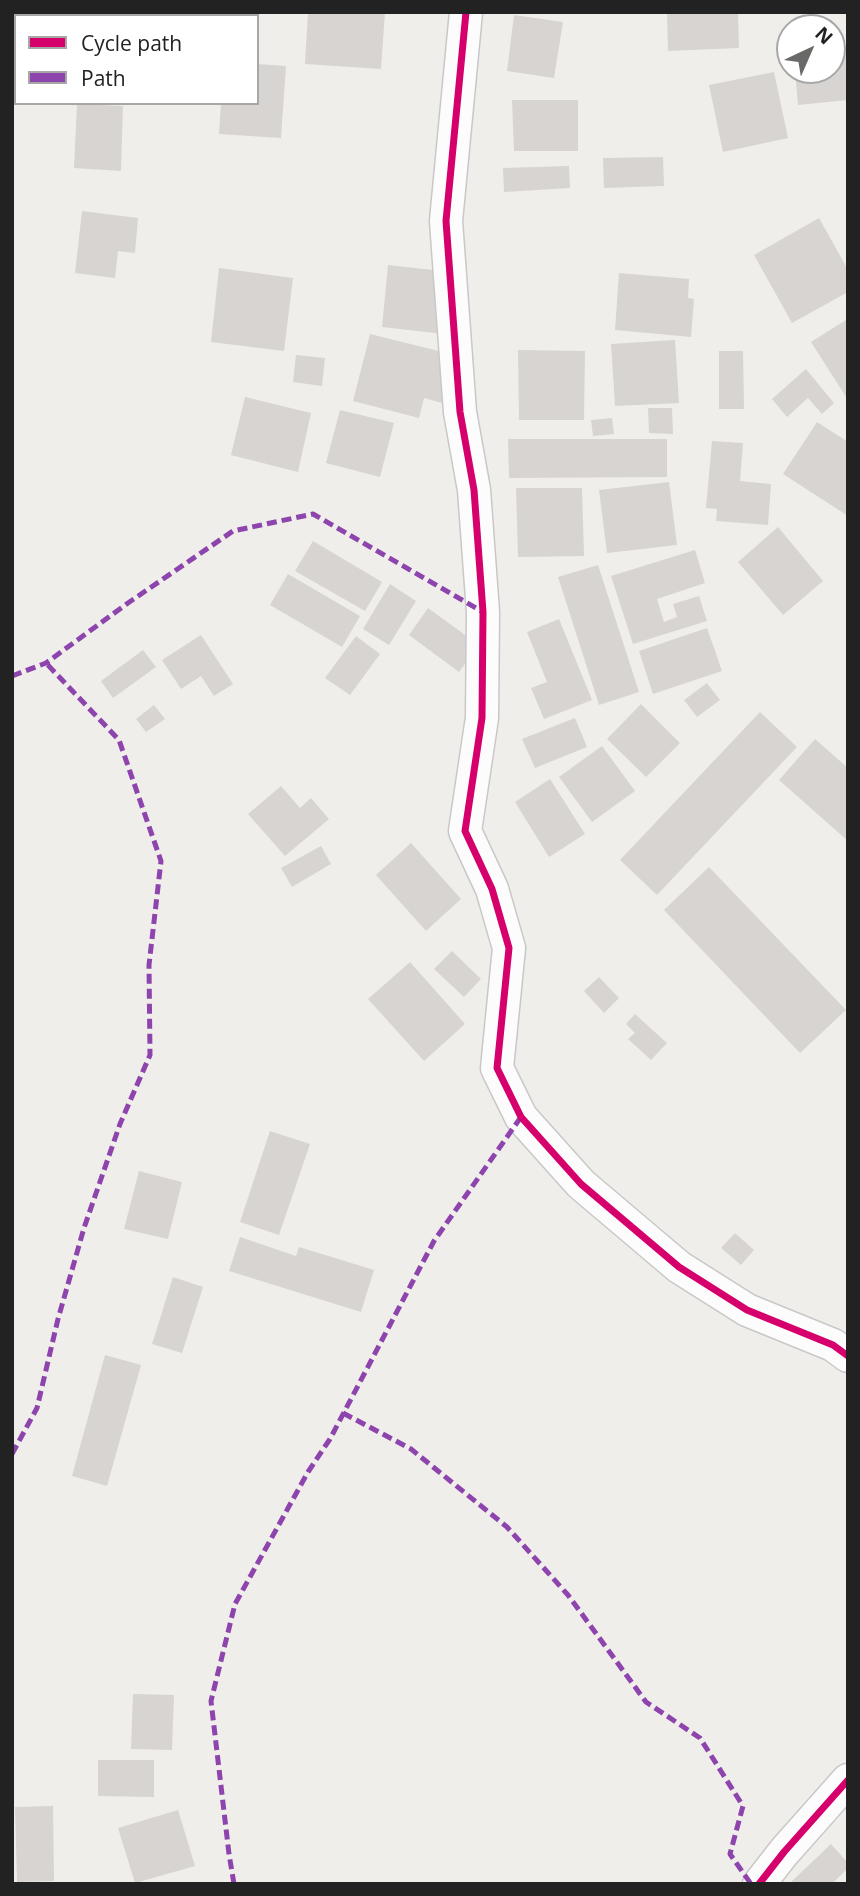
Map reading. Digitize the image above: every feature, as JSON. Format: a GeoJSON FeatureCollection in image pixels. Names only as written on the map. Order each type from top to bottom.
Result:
{"type":"FeatureCollection","features":[{"type":"Feature","properties":{"kind":"street"},"geometry":{"type":"LineString","coordinates":[[466,12],[446,221],[460,412],[474,490],[483,612],[482,718],[465,831],[492,888],[509,948],[497,1068],[521,1117],[581,1184],[679,1266],[747,1310],[833,1345],[848,1356]]}},
{"type":"Feature","properties":{"kind":"street"},"geometry":{"type":"LineString","coordinates":[[759,1884],[848,1780]]}},
{"type":"Feature","properties":{"kind":"building"},"geometry":{"type":"Polygon","coordinates":[[[308,12],[385,12],[381,69],[305,64],[308,12]]]}},
{"type":"Feature","properties":{"kind":"building"},"geometry":{"type":"Polygon","coordinates":[[[667,12],[738,12],[739,48],[668,51],[667,12]]]}},
{"type":"Feature","properties":{"kind":"building"},"geometry":{"type":"Polygon","coordinates":[[[514,15],[563,22],[554,78],[507,71],[514,15]]]}},
{"type":"Feature","properties":{"kind":"building"},"geometry":{"type":"Polygon","coordinates":[[[846,45],[848,100],[798,105],[796,84],[846,84],[846,45]]]}},
{"type":"Feature","properties":{"kind":"building"},"geometry":{"type":"Polygon","coordinates":[[[259,64],[286,66],[281,138],[219,134],[221,105],[259,105],[259,64]]]}},
{"type":"Feature","properties":{"kind":"building"},"geometry":{"type":"Polygon","coordinates":[[[774,72],[788,138],[723,152],[709,85],[774,72]]]}},
{"type":"Feature","properties":{"kind":"building"},"geometry":{"type":"Polygon","coordinates":[[[512,100],[578,100],[578,151],[514,151],[512,100]]]}},
{"type":"Feature","properties":{"kind":"building"},"geometry":{"type":"Polygon","coordinates":[[[77,105],[123,106],[121,171],[74,168],[77,105]]]}},
{"type":"Feature","properties":{"kind":"building"},"geometry":{"type":"Polygon","coordinates":[[[663,157],[664,186],[604,188],[603,158],[663,157]]]}},
{"type":"Feature","properties":{"kind":"building"},"geometry":{"type":"Polygon","coordinates":[[[569,166],[570,188],[504,192],[503,168],[569,166]]]}},
{"type":"Feature","properties":{"kind":"building"},"geometry":{"type":"Polygon","coordinates":[[[82,211],[138,218],[135,253],[118,251],[115,278],[75,273],[82,211]]]}},
{"type":"Feature","properties":{"kind":"building"},"geometry":{"type":"Polygon","coordinates":[[[819,218],[848,270],[848,292],[792,323],[754,255],[819,218]]]}},
{"type":"Feature","properties":{"kind":"building"},"geometry":{"type":"Polygon","coordinates":[[[388,265],[451,272],[444,334],[382,327],[388,265]]]}},
{"type":"Feature","properties":{"kind":"building"},"geometry":{"type":"Polygon","coordinates":[[[219,268],[293,278],[284,351],[211,342],[219,268]]]}},
{"type":"Feature","properties":{"kind":"building"},"geometry":{"type":"Polygon","coordinates":[[[619,273],[689,279],[688,298],[694,299],[691,337],[615,330],[619,273]]]}},
{"type":"Feature","properties":{"kind":"building"},"geometry":{"type":"Polygon","coordinates":[[[846,320],[848,323],[848,400],[811,342],[846,320]]]}},
{"type":"Feature","properties":{"kind":"building"},"geometry":{"type":"Polygon","coordinates":[[[370,334],[459,356],[446,404],[424,398],[419,418],[353,401],[370,334]]]}},
{"type":"Feature","properties":{"kind":"building"},"geometry":{"type":"Polygon","coordinates":[[[675,340],[679,403],[615,406],[611,344],[675,340]]]}},
{"type":"Feature","properties":{"kind":"building"},"geometry":{"type":"Polygon","coordinates":[[[518,350],[585,351],[584,420],[519,420],[518,350]]]}},
{"type":"Feature","properties":{"kind":"building"},"geometry":{"type":"Polygon","coordinates":[[[719,351],[743,351],[744,409],[719,409],[719,351]]]}},
{"type":"Feature","properties":{"kind":"building"},"geometry":{"type":"Polygon","coordinates":[[[296,355],[325,358],[322,386],[293,382],[296,355]]]}},
{"type":"Feature","properties":{"kind":"building"},"geometry":{"type":"Polygon","coordinates":[[[806,369],[834,403],[822,414],[808,398],[787,417],[772,399],[806,369]]]}},
{"type":"Feature","properties":{"kind":"building"},"geometry":{"type":"Polygon","coordinates":[[[245,397],[311,413],[298,472],[231,455],[245,397]]]}},
{"type":"Feature","properties":{"kind":"building"},"geometry":{"type":"Polygon","coordinates":[[[648,408],[672,408],[673,434],[649,433],[648,408]]]}},
{"type":"Feature","properties":{"kind":"building"},"geometry":{"type":"Polygon","coordinates":[[[340,410],[394,423],[380,477],[326,463],[340,410]]]}},
{"type":"Feature","properties":{"kind":"building"},"geometry":{"type":"Polygon","coordinates":[[[612,418],[614,434],[593,436],[591,420],[612,418]]]}},
{"type":"Feature","properties":{"kind":"building"},"geometry":{"type":"Polygon","coordinates":[[[817,422],[848,442],[848,516],[783,474],[817,422]]]}},
{"type":"Feature","properties":{"kind":"building"},"geometry":{"type":"Polygon","coordinates":[[[508,439],[667,439],[667,477],[509,478],[508,439]]]}},
{"type":"Feature","properties":{"kind":"building"},"geometry":{"type":"Polygon","coordinates":[[[712,441],[743,443],[740,481],[771,484],[768,525],[716,521],[717,509],[706,508],[712,441]]]}},
{"type":"Feature","properties":{"kind":"building"},"geometry":{"type":"Polygon","coordinates":[[[669,482],[677,545],[607,553],[599,490],[669,482]]]}},
{"type":"Feature","properties":{"kind":"building"},"geometry":{"type":"Polygon","coordinates":[[[516,488],[582,488],[584,556],[518,557],[516,488]]]}},
{"type":"Feature","properties":{"kind":"building"},"geometry":{"type":"Polygon","coordinates":[[[778,527],[823,581],[783,615],[738,562],[778,527]]]}},
{"type":"Feature","properties":{"kind":"building"},"geometry":{"type":"Polygon","coordinates":[[[313,541],[382,582],[365,611],[295,571],[313,541]]]}},
{"type":"Feature","properties":{"kind":"building"},"geometry":{"type":"Polygon","coordinates":[[[695,550],[705,583],[657,599],[664,622],[677,617],[673,604],[699,596],[707,621],[633,644],[611,576],[695,550]]]}},
{"type":"Feature","properties":{"kind":"building"},"geometry":{"type":"Polygon","coordinates":[[[598,565],[639,692],[599,705],[558,577],[598,565]]]}},
{"type":"Feature","properties":{"kind":"building"},"geometry":{"type":"Polygon","coordinates":[[[288,574],[360,616],[342,647],[270,605],[288,574]]]}},
{"type":"Feature","properties":{"kind":"building"},"geometry":{"type":"Polygon","coordinates":[[[390,584],[416,601],[389,645],[363,629],[390,584]]]}},
{"type":"Feature","properties":{"kind":"building"},"geometry":{"type":"Polygon","coordinates":[[[428,608],[479,645],[459,672],[409,635],[428,608]]]}},
{"type":"Feature","properties":{"kind":"building"},"geometry":{"type":"Polygon","coordinates":[[[559,619],[592,700],[544,719],[531,688],[547,682],[527,632],[559,619]]]}},
{"type":"Feature","properties":{"kind":"building"},"geometry":{"type":"Polygon","coordinates":[[[707,628],[722,671],[653,694],[639,651],[707,628]]]}},
{"type":"Feature","properties":{"kind":"building"},"geometry":{"type":"Polygon","coordinates":[[[201,635],[233,684],[214,696],[201,676],[181,689],[162,660],[201,635]]]}},
{"type":"Feature","properties":{"kind":"building"},"geometry":{"type":"Polygon","coordinates":[[[356,636],[380,654],[350,695],[325,678],[356,636]]]}},
{"type":"Feature","properties":{"kind":"building"},"geometry":{"type":"Polygon","coordinates":[[[143,650],[156,667],[113,698],[101,681],[143,650]]]}},
{"type":"Feature","properties":{"kind":"building"},"geometry":{"type":"Polygon","coordinates":[[[707,683],[720,700],[697,717],[684,700],[707,683]]]}},
{"type":"Feature","properties":{"kind":"building"},"geometry":{"type":"Polygon","coordinates":[[[641,704],[680,743],[646,777],[607,739],[641,704]]]}},
{"type":"Feature","properties":{"kind":"building"},"geometry":{"type":"Polygon","coordinates":[[[154,705],[165,719],[146,732],[136,719],[154,705]]]}},
{"type":"Feature","properties":{"kind":"building"},"geometry":{"type":"Polygon","coordinates":[[[760,712],[797,747],[657,895],[620,860],[760,712]]]}},
{"type":"Feature","properties":{"kind":"building"},"geometry":{"type":"Polygon","coordinates":[[[575,718],[587,747],[535,768],[522,739],[575,718]]]}},
{"type":"Feature","properties":{"kind":"building"},"geometry":{"type":"Polygon","coordinates":[[[815,739],[848,768],[848,841],[779,780],[815,739]]]}},
{"type":"Feature","properties":{"kind":"building"},"geometry":{"type":"Polygon","coordinates":[[[602,746],[635,791],[592,822],[559,777],[602,746]]]}},
{"type":"Feature","properties":{"kind":"building"},"geometry":{"type":"Polygon","coordinates":[[[550,779],[585,834],[549,857],[515,802],[550,779]]]}},
{"type":"Feature","properties":{"kind":"building"},"geometry":{"type":"Polygon","coordinates":[[[281,786],[300,808],[311,798],[329,819],[285,856],[248,814],[281,786]]]}},
{"type":"Feature","properties":{"kind":"building"},"geometry":{"type":"Polygon","coordinates":[[[411,843],[461,899],[426,931],[376,875],[411,843]]]}},
{"type":"Feature","properties":{"kind":"building"},"geometry":{"type":"Polygon","coordinates":[[[321,846],[331,864],[292,887],[281,868],[321,846]]]}},
{"type":"Feature","properties":{"kind":"building"},"geometry":{"type":"Polygon","coordinates":[[[709,867],[846,1010],[800,1053],[664,910],[709,867]]]}},
{"type":"Feature","properties":{"kind":"building"},"geometry":{"type":"Polygon","coordinates":[[[452,951],[481,979],[464,997],[434,969],[452,951]]]}},
{"type":"Feature","properties":{"kind":"building"},"geometry":{"type":"Polygon","coordinates":[[[410,962],[465,1024],[424,1061],[368,999],[410,962]]]}},
{"type":"Feature","properties":{"kind":"building"},"geometry":{"type":"Polygon","coordinates":[[[599,977],[619,998],[604,1013],[584,991],[599,977]]]}},
{"type":"Feature","properties":{"kind":"building"},"geometry":{"type":"Polygon","coordinates":[[[635,1014],[667,1043],[651,1060],[628,1039],[635,1033],[626,1024],[635,1014]]]}},
{"type":"Feature","properties":{"kind":"building"},"geometry":{"type":"Polygon","coordinates":[[[270,1131],[310,1144],[279,1235],[240,1222],[270,1131]]]}},
{"type":"Feature","properties":{"kind":"building"},"geometry":{"type":"Polygon","coordinates":[[[139,1171],[182,1182],[168,1239],[124,1229],[139,1171]]]}},
{"type":"Feature","properties":{"kind":"building"},"geometry":{"type":"Polygon","coordinates":[[[735,1233],[754,1250],[741,1265],[721,1248],[735,1233]]]}},
{"type":"Feature","properties":{"kind":"building"},"geometry":{"type":"Polygon","coordinates":[[[240,1237],[296,1256],[299,1247],[374,1270],[361,1312],[229,1271],[240,1237]]]}},
{"type":"Feature","properties":{"kind":"building"},"geometry":{"type":"Polygon","coordinates":[[[173,1277],[203,1287],[182,1353],[152,1344],[173,1277]]]}},
{"type":"Feature","properties":{"kind":"building"},"geometry":{"type":"Polygon","coordinates":[[[105,1355],[141,1365],[107,1486],[72,1476],[105,1355]]]}},
{"type":"Feature","properties":{"kind":"building"},"geometry":{"type":"Polygon","coordinates":[[[133,1694],[174,1695],[172,1750],[131,1749],[133,1694]]]}},
{"type":"Feature","properties":{"kind":"building"},"geometry":{"type":"Polygon","coordinates":[[[98,1760],[154,1760],[154,1797],[98,1796],[98,1760]]]}},
{"type":"Feature","properties":{"kind":"building"},"geometry":{"type":"Polygon","coordinates":[[[53,1806],[54,1881],[17,1882],[15,1807],[53,1806]]]}},
{"type":"Feature","properties":{"kind":"building"},"geometry":{"type":"Polygon","coordinates":[[[178,1810],[195,1866],[135,1883],[118,1828],[178,1810]]]}},
{"type":"Feature","properties":{"kind":"building"},"geometry":{"type":"Polygon","coordinates":[[[831,1844],[848,1863],[848,1868],[832,1884],[791,1882],[831,1844]]]}},
{"type":"Feature","properties":{"kind":"marked path"},"geometry":{"type":"LineString","coordinates":[[12,676],[46,663],[233,531],[313,514],[483,612]]}},
{"type":"Feature","properties":{"kind":"marked path"},"geometry":{"type":"LineString","coordinates":[[12,1454],[37,1408],[58,1319],[84,1228],[120,1124],[150,1055],[149,965],[161,861],[119,740],[46,663]]}},
{"type":"Feature","properties":{"kind":"marked path"},"geometry":{"type":"LineString","coordinates":[[234,1884],[211,1701],[235,1604],[308,1472],[330,1439],[434,1241],[521,1117]]}},
{"type":"Feature","properties":{"kind":"marked path"},"geometry":{"type":"LineString","coordinates":[[343,1413],[411,1449],[507,1527],[568,1595],[646,1702],[700,1738],[743,1806],[730,1854],[751,1884]]}},
{"type":"Feature","properties":{"kind":"cycle path"},"geometry":{"type":"LineString","coordinates":[[466,12],[446,221],[460,412],[474,490],[483,612],[482,718],[465,831],[492,889],[509,948],[497,1068],[521,1117],[581,1184],[679,1267],[747,1310],[833,1345],[848,1356]]}},
{"type":"Feature","properties":{"kind":"cycle path"},"geometry":{"type":"LineString","coordinates":[[759,1884],[848,1780]]}}]}
